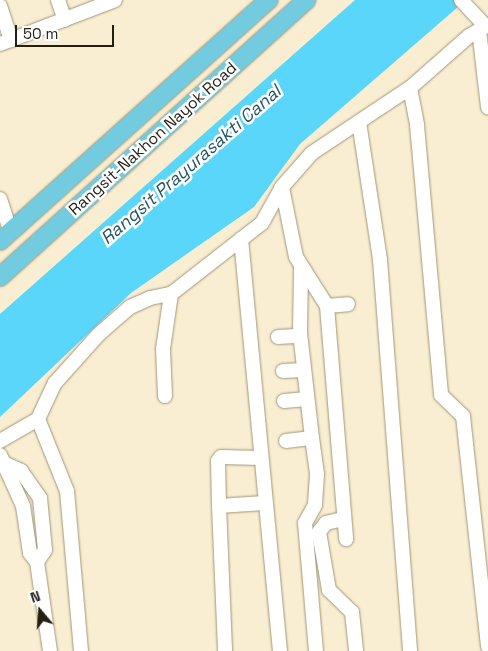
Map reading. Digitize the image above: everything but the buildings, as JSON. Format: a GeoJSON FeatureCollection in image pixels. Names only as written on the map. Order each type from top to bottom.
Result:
{"type":"FeatureCollection","features":[{"type":"Feature","properties":{"kind":"main road","name":"Rangsit-Nakhon Nayok Road"},"geometry":{"type":"LineString","coordinates":[[6,236],[269,0]]}},
{"type":"Feature","properties":{"kind":"main road","name":"Rangsit-Nakhon Nayok Road"},"geometry":{"type":"LineString","coordinates":[[0,278],[307,0]]}},
{"type":"Feature","properties":{"kind":"street"},"geometry":{"type":"LineString","coordinates":[[58,0],[65,20]]}},
{"type":"Feature","properties":{"kind":"street"},"geometry":{"type":"LineString","coordinates":[[0,6],[5,42],[65,20],[87,5],[115,0]]}},
{"type":"Feature","properties":{"kind":"street"},"geometry":{"type":"LineString","coordinates":[[464,3],[484,27],[488,107]]}},
{"type":"Feature","properties":{"kind":"street"},"geometry":{"type":"LineString","coordinates":[[0,441],[38,419],[55,383],[99,334],[130,307],[150,298],[171,294],[262,223],[282,187],[312,153],[410,88],[484,27]]}},
{"type":"Feature","properties":{"kind":"street"},"geometry":{"type":"LineString","coordinates":[[410,88],[417,126],[441,395],[463,416],[488,647]]}},
{"type":"Feature","properties":{"kind":"street"},"geometry":{"type":"LineString","coordinates":[[359,122],[380,260],[410,651]]}},
{"type":"Feature","properties":{"kind":"street"},"geometry":{"type":"LineString","coordinates":[[282,187],[301,268],[300,336],[316,485],[315,505],[305,522],[316,651]]}},
{"type":"Feature","properties":{"kind":"street"},"geometry":{"type":"LineString","coordinates":[[0,199],[6,236]]}},
{"type":"Feature","properties":{"kind":"street"},"geometry":{"type":"LineString","coordinates":[[241,239],[264,503],[280,651]]}},
{"type":"Feature","properties":{"kind":"street"},"geometry":{"type":"LineString","coordinates":[[301,268],[327,306],[346,539]]}},
{"type":"Feature","properties":{"kind":"street"},"geometry":{"type":"LineString","coordinates":[[165,396],[163,349],[171,294]]}},
{"type":"Feature","properties":{"kind":"street"},"geometry":{"type":"LineString","coordinates":[[327,306],[348,304]]}},
{"type":"Feature","properties":{"kind":"street"},"geometry":{"type":"LineString","coordinates":[[278,337],[300,336]]}},
{"type":"Feature","properties":{"kind":"street"},"geometry":{"type":"LineString","coordinates":[[283,371],[304,370]]}},
{"type":"Feature","properties":{"kind":"street"},"geometry":{"type":"LineString","coordinates":[[284,401],[307,399]]}},
{"type":"Feature","properties":{"kind":"street"},"geometry":{"type":"LineString","coordinates":[[38,419],[66,491],[81,651]]}},
{"type":"Feature","properties":{"kind":"street"},"geometry":{"type":"LineString","coordinates":[[286,441],[312,438]]}},
{"type":"Feature","properties":{"kind":"street"},"geometry":{"type":"LineString","coordinates":[[225,651],[218,462],[221,457],[261,458]]}},
{"type":"Feature","properties":{"kind":"street"},"geometry":{"type":"LineString","coordinates":[[3,459],[21,471],[40,498],[45,550],[37,562],[50,651]]}},
{"type":"Feature","properties":{"kind":"street"},"geometry":{"type":"LineString","coordinates":[[219,506],[264,503]]}},
{"type":"Feature","properties":{"kind":"street"},"geometry":{"type":"LineString","coordinates":[[343,519],[326,523],[319,532],[329,590],[352,612],[356,651]]}},
{"type":"Feature","properties":{"kind":"water","name":"Rangsit Prayurasakti Canal"},"geometry":{"type":"Polygon","coordinates":[[[355,0],[466,0],[300,144],[254,207],[131,293],[0,417],[0,314],[355,0]]]}}]}
